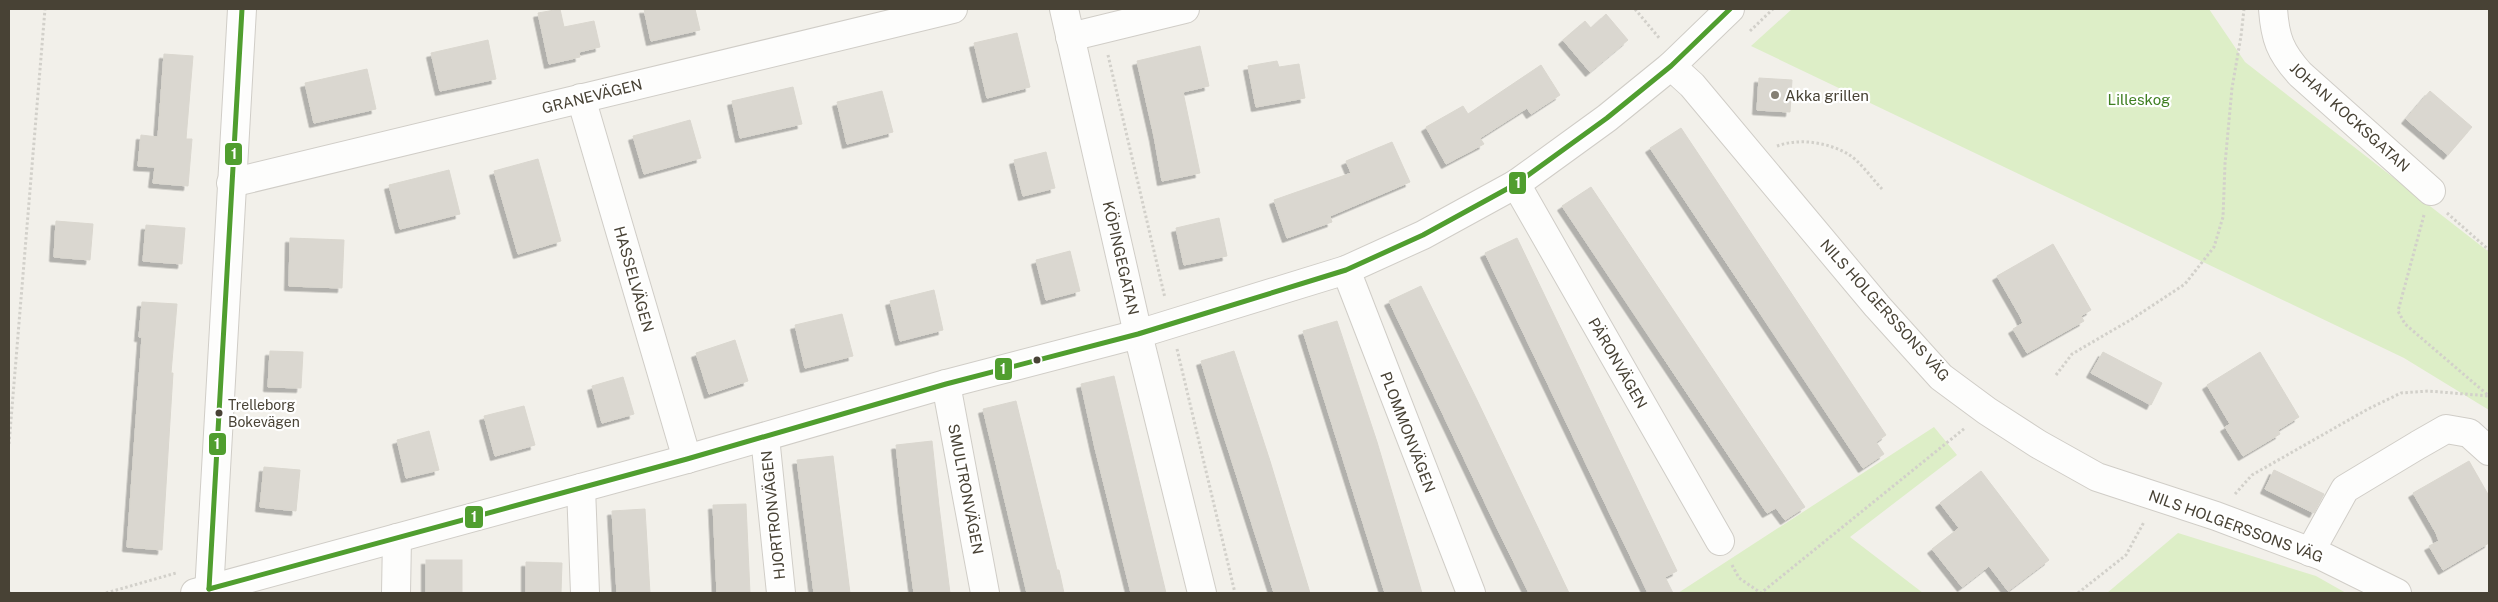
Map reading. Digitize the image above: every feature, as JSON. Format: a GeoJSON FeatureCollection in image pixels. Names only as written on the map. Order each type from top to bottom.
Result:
{"type":"FeatureCollection","features":[{"type":"Feature","properties":{"kind":"street"},"geometry":{"type":"LineString","coordinates":[[242,9],[206,585],[396,538],[687,459],[946,384],[1138,334],[1346,270],[1423,235],[1516,184],[1607,118],[1667,55],[1730,9]]}},
{"type":"Feature","properties":{"kind":"street","name":"GRANEVÄGEN"},"geometry":{"type":"LineString","coordinates":[[231,183],[953,9]]}},
{"type":"Feature","properties":{"kind":"street","name":"KÖPINGEGATAN"},"geometry":{"type":"LineString","coordinates":[[1064,9],[1131,305],[1202,593]]}},
{"type":"Feature","properties":{"kind":"street"},"geometry":{"type":"LineString","coordinates":[[1070,37],[1185,9]]}},
{"type":"Feature","properties":{"kind":"street","name":"JOHAN KOCKSGATAN"},"geometry":{"type":"LineString","coordinates":[[2273,9],[2275,33],[2284,57],[2300,74],[2431,191]]}},
{"type":"Feature","properties":{"kind":"street","name":"NILS HOLGERSSONS VÄG"},"geometry":{"type":"LineString","coordinates":[[1667,55],[1877,306],[1941,377],[1987,411],[2038,444],[2097,477],[2216,516],[2310,552],[2397,593]]}},
{"type":"Feature","properties":{"kind":"street","name":"HASSELVÄGEN"},"geometry":{"type":"LineString","coordinates":[[582,98],[687,459]]}},
{"type":"Feature","properties":{"kind":"street","name":"PÄRONVÄGEN"},"geometry":{"type":"LineString","coordinates":[[1516,184],[1720,541]]}},
{"type":"Feature","properties":{"kind":"street","name":"PLOMMONVÄGEN"},"geometry":{"type":"LineString","coordinates":[[1346,270],[1471,593]]}},
{"type":"Feature","properties":{"kind":"street","name":"SMULTRONVÄGEN"},"geometry":{"type":"LineString","coordinates":[[946,384],[985,593]]}},
{"type":"Feature","properties":{"kind":"street"},"geometry":{"type":"LineString","coordinates":[[2310,552],[2345,489],[2446,429],[2469,433],[2489,451]]}},
{"type":"Feature","properties":{"kind":"street","name":"HJORTRONVÄGEN"},"geometry":{"type":"LineString","coordinates":[[765,437],[781,593]]}},
{"type":"Feature","properties":{"kind":"street"},"geometry":{"type":"LineString","coordinates":[[581,488],[585,593]]}},
{"type":"Feature","properties":{"kind":"street"},"geometry":{"type":"LineString","coordinates":[[396,538],[396,593]]}},
{"type":"Feature","properties":{"kind":"path"},"geometry":{"type":"LineString","coordinates":[[9,444],[45,9]]}},
{"type":"Feature","properties":{"kind":"path"},"geometry":{"type":"LineString","coordinates":[[1635,9],[1667,55]]}},
{"type":"Feature","properties":{"kind":"path"},"geometry":{"type":"LineString","coordinates":[[2056,375],[2072,354],[2132,319],[2185,284],[2214,247],[2223,217],[2225,164],[2232,88],[2244,9]]}},
{"type":"Feature","properties":{"kind":"path"},"geometry":{"type":"LineString","coordinates":[[1751,156],[1788,142],[1823,144],[1849,155],[1883,190]]}},
{"type":"Feature","properties":{"kind":"path"},"geometry":{"type":"LineString","coordinates":[[2431,191],[2449,215],[2489,250]]}},
{"type":"Feature","properties":{"kind":"path"},"geometry":{"type":"LineString","coordinates":[[2431,191],[2398,311],[2405,324],[2489,396]]}},
{"type":"Feature","properties":{"kind":"path"},"geometry":{"type":"LineString","coordinates":[[1131,305],[1173,294]]}},
{"type":"Feature","properties":{"kind":"path"},"geometry":{"type":"LineString","coordinates":[[2216,516],[2252,475],[2368,409],[2401,393],[2428,392],[2489,396]]}},
{"type":"Feature","properties":{"kind":"path"},"geometry":{"type":"LineString","coordinates":[[1720,541],[1739,578],[1761,593],[1987,411]]}},
{"type":"Feature","properties":{"kind":"path"},"geometry":{"type":"LineString","coordinates":[[2078,593],[2126,555],[2158,497]]}},
{"type":"Feature","properties":{"kind":"path"},"geometry":{"type":"LineString","coordinates":[[106,593],[206,585]]}},
{"type":"Feature","properties":{"kind":"green space","name":"Lilleskog"},"geometry":{"type":"Polygon","coordinates":[[[1792,9],[2209,9],[2245,62],[2489,252],[2489,410],[2404,358],[1751,46],[1792,9]]]}},
{"type":"Feature","properties":{"kind":"green space"},"geometry":{"type":"Polygon","coordinates":[[[1934,427],[1957,455],[1850,537],[1923,593],[1678,593],[1934,427]]]}},
{"type":"Feature","properties":{"kind":"green space"},"geometry":{"type":"Polygon","coordinates":[[[2178,533],[2316,576],[2346,593],[2107,593],[2178,533]]]}},
{"type":"Feature","properties":{"kind":"building"},"geometry":{"type":"Polygon","coordinates":[[[560,9],[564,27],[594,21],[600,47],[579,52],[580,57],[549,64],[538,13],[560,9]]]}},
{"type":"Feature","properties":{"kind":"building"},"geometry":{"type":"Polygon","coordinates":[[[644,9],[695,9],[700,30],[651,41],[644,9]]]}},
{"type":"Feature","properties":{"kind":"building"},"geometry":{"type":"Polygon","coordinates":[[[1606,14],[1628,40],[1590,72],[1563,40],[1585,21],[1591,28],[1606,14]]]}},
{"type":"Feature","properties":{"kind":"building"},"geometry":{"type":"Polygon","coordinates":[[[1017,33],[1030,87],[987,98],[974,43],[1017,33]]]}},
{"type":"Feature","properties":{"kind":"building"},"geometry":{"type":"Polygon","coordinates":[[[488,40],[496,79],[440,91],[431,53],[488,40]]]}},
{"type":"Feature","properties":{"kind":"building"},"geometry":{"type":"Polygon","coordinates":[[[1200,46],[1209,86],[1183,92],[1200,173],[1162,181],[1137,61],[1200,46]]]}},
{"type":"Feature","properties":{"kind":"building"},"geometry":{"type":"Polygon","coordinates":[[[164,54],[193,56],[186,139],[192,139],[188,186],[153,183],[155,167],[138,166],[141,135],[158,137],[164,54]]]}},
{"type":"Feature","properties":{"kind":"building"},"geometry":{"type":"Polygon","coordinates":[[[1277,61],[1279,67],[1299,64],[1305,98],[1256,107],[1248,66],[1277,61]]]}},
{"type":"Feature","properties":{"kind":"building"},"geometry":{"type":"Polygon","coordinates":[[[1541,65],[1560,95],[1531,114],[1527,108],[1480,138],[1484,144],[1446,164],[1426,127],[1463,106],[1468,114],[1541,65]]]}},
{"type":"Feature","properties":{"kind":"building"},"geometry":{"type":"Polygon","coordinates":[[[367,69],[376,109],[314,123],[305,83],[367,69]]]}},
{"type":"Feature","properties":{"kind":"building","name":"Akka grillen"},"geometry":{"type":"Polygon","coordinates":[[[1759,78],[1792,80],[1790,112],[1757,110],[1759,78]]]}},
{"type":"Feature","properties":{"kind":"building"},"geometry":{"type":"Polygon","coordinates":[[[793,87],[802,124],[740,138],[732,101],[793,87]]]}},
{"type":"Feature","properties":{"kind":"building"},"geometry":{"type":"Polygon","coordinates":[[[882,91],[893,132],[847,144],[837,102],[882,91]]]}},
{"type":"Feature","properties":{"kind":"building"},"geometry":{"type":"Polygon","coordinates":[[[2430,91],[2472,127],[2448,155],[2406,119],[2430,91]]]}},
{"type":"Feature","properties":{"kind":"building"},"geometry":{"type":"Polygon","coordinates":[[[690,120],[701,158],[644,174],[633,136],[690,120]]]}},
{"type":"Feature","properties":{"kind":"building"},"geometry":{"type":"Polygon","coordinates":[[[1681,128],[1886,435],[1876,442],[1884,454],[1863,468],[1650,148],[1681,128]]]}},
{"type":"Feature","properties":{"kind":"building"},"geometry":{"type":"Polygon","coordinates":[[[1392,142],[1410,182],[1330,216],[1332,222],[1287,238],[1274,200],[1351,173],[1346,161],[1392,142]]]}},
{"type":"Feature","properties":{"kind":"building"},"geometry":{"type":"Polygon","coordinates":[[[1046,152],[1055,188],[1023,196],[1014,160],[1046,152]]]}},
{"type":"Feature","properties":{"kind":"building"},"geometry":{"type":"Polygon","coordinates":[[[538,159],[561,241],[518,254],[494,171],[538,159]]]}},
{"type":"Feature","properties":{"kind":"building"},"geometry":{"type":"Polygon","coordinates":[[[449,170],[460,214],[400,229],[389,185],[449,170]]]}},
{"type":"Feature","properties":{"kind":"building"},"geometry":{"type":"Polygon","coordinates":[[[1591,187],[1805,507],[1785,520],[1776,508],[1767,513],[1562,206],[1591,187]]]}},
{"type":"Feature","properties":{"kind":"building"},"geometry":{"type":"Polygon","coordinates":[[[1219,218],[1227,256],[1184,265],[1176,228],[1219,218]]]}},
{"type":"Feature","properties":{"kind":"building"},"geometry":{"type":"Polygon","coordinates":[[[56,221],[93,224],[90,260],[54,257],[56,221]]]}},
{"type":"Feature","properties":{"kind":"building"},"geometry":{"type":"Polygon","coordinates":[[[146,225],[185,228],[182,264],[143,261],[146,225]]]}},
{"type":"Feature","properties":{"kind":"building"},"geometry":{"type":"Polygon","coordinates":[[[290,238],[344,240],[342,288],[289,286],[290,238]]]}},
{"type":"Feature","properties":{"kind":"building"},"geometry":{"type":"Polygon","coordinates":[[[1517,238],[1677,571],[1665,577],[1673,593],[1648,593],[1485,253],[1517,238]]]}},
{"type":"Feature","properties":{"kind":"building"},"geometry":{"type":"Polygon","coordinates":[[[2053,244],[2091,310],[2081,316],[2084,321],[2027,353],[2013,329],[2023,323],[1997,276],[2053,244]]]}},
{"type":"Feature","properties":{"kind":"building"},"geometry":{"type":"Polygon","coordinates":[[[1070,251],[1080,291],[1046,300],[1036,260],[1070,251]]]}},
{"type":"Feature","properties":{"kind":"building"},"geometry":{"type":"Polygon","coordinates":[[[1421,286],[1569,593],[1529,593],[1499,532],[1389,301],[1421,286]]]}},
{"type":"Feature","properties":{"kind":"building"},"geometry":{"type":"Polygon","coordinates":[[[934,290],[943,330],[900,341],[890,301],[934,290]]]}},
{"type":"Feature","properties":{"kind":"building"},"geometry":{"type":"Polygon","coordinates":[[[142,302],[177,304],[171,373],[173,373],[162,550],[127,547],[142,337],[139,337],[142,302]]]}},
{"type":"Feature","properties":{"kind":"building"},"geometry":{"type":"Polygon","coordinates":[[[842,314],[853,356],[805,368],[795,325],[842,314]]]}},
{"type":"Feature","properties":{"kind":"building"},"geometry":{"type":"Polygon","coordinates":[[[1337,321],[1377,442],[1422,593],[1385,593],[1322,392],[1303,331],[1337,321]]]}},
{"type":"Feature","properties":{"kind":"building"},"geometry":{"type":"Polygon","coordinates":[[[735,340],[748,381],[709,394],[696,353],[735,340]]]}},
{"type":"Feature","properties":{"kind":"building"},"geometry":{"type":"Polygon","coordinates":[[[270,351],[303,352],[301,388],[268,387],[270,351]]]}},
{"type":"Feature","properties":{"kind":"building"},"geometry":{"type":"Polygon","coordinates":[[[1234,351],[1310,593],[1274,593],[1216,411],[1201,361],[1234,351]]]}},
{"type":"Feature","properties":{"kind":"building"},"geometry":{"type":"Polygon","coordinates":[[[2103,352],[2162,383],[2151,405],[2091,373],[2103,352]]]}},
{"type":"Feature","properties":{"kind":"building"},"geometry":{"type":"Polygon","coordinates":[[[2260,352],[2299,417],[2278,430],[2280,434],[2243,456],[2225,427],[2230,424],[2207,385],[2260,352]]]}},
{"type":"Feature","properties":{"kind":"building"},"geometry":{"type":"Polygon","coordinates":[[[1114,376],[1166,593],[1131,593],[1095,448],[1081,384],[1114,376]]]}},
{"type":"Feature","properties":{"kind":"building"},"geometry":{"type":"Polygon","coordinates":[[[623,377],[634,414],[602,423],[592,386],[623,377]]]}},
{"type":"Feature","properties":{"kind":"building"},"geometry":{"type":"Polygon","coordinates":[[[1016,401],[1064,593],[1027,593],[983,409],[1016,401]]]}},
{"type":"Feature","properties":{"kind":"building"},"geometry":{"type":"Polygon","coordinates":[[[524,406],[535,445],[495,456],[484,416],[524,406]]]}},
{"type":"Feature","properties":{"kind":"building"},"geometry":{"type":"Polygon","coordinates":[[[429,431],[439,470],[406,478],[397,440],[429,431]]]}},
{"type":"Feature","properties":{"kind":"building"},"geometry":{"type":"Polygon","coordinates":[[[932,441],[950,593],[914,593],[896,445],[932,441]]]}},
{"type":"Feature","properties":{"kind":"building"},"geometry":{"type":"Polygon","coordinates":[[[833,456],[850,593],[814,593],[797,460],[833,456]]]}},
{"type":"Feature","properties":{"kind":"building"},"geometry":{"type":"Polygon","coordinates":[[[2469,461],[2489,496],[2489,543],[2443,570],[2429,546],[2439,541],[2436,533],[2413,493],[2469,461]]]}},
{"type":"Feature","properties":{"kind":"building"},"geometry":{"type":"Polygon","coordinates":[[[264,467],[300,470],[296,511],[260,507],[264,467]]]}},
{"type":"Feature","properties":{"kind":"building"},"geometry":{"type":"Polygon","coordinates":[[[2274,470],[2324,494],[2314,513],[2265,489],[2274,470]]]}},
{"type":"Feature","properties":{"kind":"building"},"geometry":{"type":"Polygon","coordinates":[[[1981,471],[2049,560],[2008,591],[1989,566],[1962,587],[1932,549],[1959,528],[1940,503],[1981,471]]]}},
{"type":"Feature","properties":{"kind":"building"},"geometry":{"type":"Polygon","coordinates":[[[746,504],[750,593],[717,593],[713,505],[746,504]]]}},
{"type":"Feature","properties":{"kind":"building"},"geometry":{"type":"Polygon","coordinates":[[[645,509],[650,593],[617,593],[612,511],[645,509]]]}},
{"type":"Feature","properties":{"kind":"building"},"geometry":{"type":"Polygon","coordinates":[[[426,560],[462,560],[462,593],[426,593],[426,560]]]}},
{"type":"Feature","properties":{"kind":"building"},"geometry":{"type":"Polygon","coordinates":[[[526,562],[562,563],[561,593],[526,593],[526,562]]]}},
{"type":"Feature","properties":{"kind":"transit line","name":"1"},"geometry":{"type":"LineString","coordinates":[[209,589],[242,9]]}},
{"type":"Feature","properties":{"kind":"transit line","name":"1"},"geometry":{"type":"LineString","coordinates":[[209,589],[687,459],[946,384],[1138,334],[1346,270],[1423,235],[1516,184],[1607,118],[1671,66],[1730,9]]}},
{"type":"Feature","properties":{"kind":"place","name":"Akka grillen"},"geometry":{"type":"Point","coordinates":[1775,95]}},
{"type":"Feature","properties":{"kind":"place","name":"Trelleborg Bokevägen"},"geometry":{"type":"Point","coordinates":[219,413]}}]}
